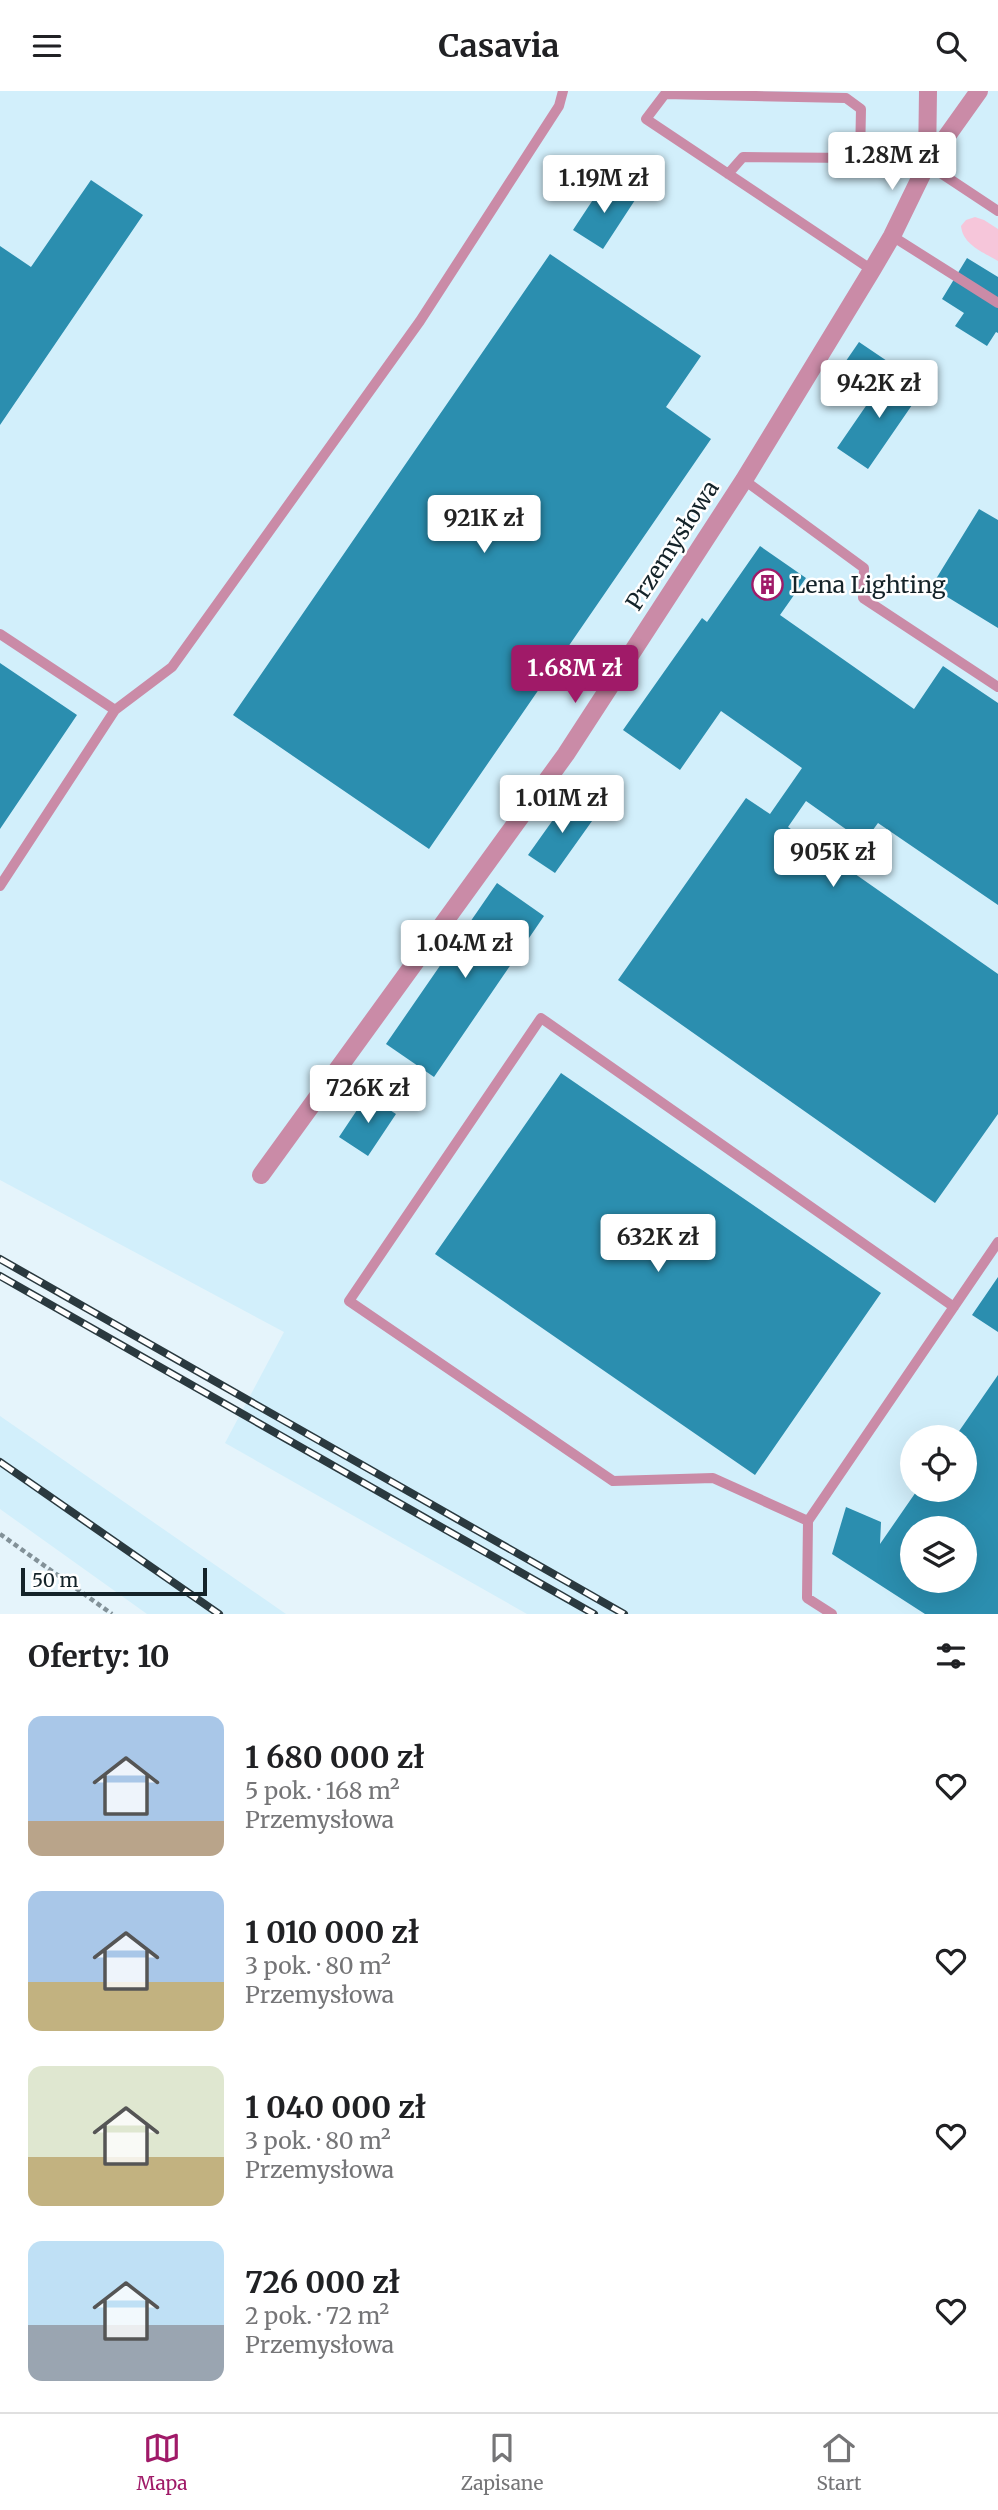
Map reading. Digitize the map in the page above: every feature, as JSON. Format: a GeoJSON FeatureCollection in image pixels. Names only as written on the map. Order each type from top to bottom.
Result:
{"type":"FeatureCollection","features":[{"type":"Feature","properties":{"kind":"street","name":"Przemysłowa"},"geometry":{"type":"LineString","coordinates":[[927,164],[928,91]]}},
{"type":"Feature","properties":{"kind":"street","name":"Przemysłowa"},"geometry":{"type":"LineString","coordinates":[[261,1175],[566,754],[744,480],[892,236],[927,164],[979,91]]}},
{"type":"Feature","properties":{"kind":"lane"},"geometry":{"type":"LineString","coordinates":[[0,887],[115,710],[172,667],[419,321],[559,106],[563,91]]}},
{"type":"Feature","properties":{"kind":"lane"},"geometry":{"type":"LineString","coordinates":[[860,158],[861,109],[846,98],[665,94],[646,119],[872,270]]}},
{"type":"Feature","properties":{"kind":"lane"},"geometry":{"type":"LineString","coordinates":[[727,174],[743,157],[860,158],[927,164],[998,211]]}},
{"type":"Feature","properties":{"kind":"lane"},"geometry":{"type":"LineString","coordinates":[[892,236],[998,303]]}},
{"type":"Feature","properties":{"kind":"lane"},"geometry":{"type":"LineString","coordinates":[[744,480],[864,568],[863,598],[998,687]]}},
{"type":"Feature","properties":{"kind":"lane"},"geometry":{"type":"LineString","coordinates":[[0,634],[115,710]]}},
{"type":"Feature","properties":{"kind":"lane"},"geometry":{"type":"LineString","coordinates":[[808,1521],[713,1478],[613,1481],[349,1301],[541,1019],[954,1307]]}},
{"type":"Feature","properties":{"kind":"lane"},"geometry":{"type":"LineString","coordinates":[[832,1614],[807,1598],[808,1521],[998,1242]]}},
{"type":"Feature","properties":{"kind":"path"},"geometry":{"type":"LineString","coordinates":[[0,1534],[112,1614]]}},
{"type":"Feature","properties":{"kind":"shaded area"},"geometry":{"type":"Polygon","coordinates":[[[0,91],[998,91],[998,1614],[527,1614],[225,1443],[284,1332],[0,1180],[0,91]]]}},
{"type":"Feature","properties":{"kind":"shaded area"},"geometry":{"type":"Polygon","coordinates":[[[975,217],[998,229],[998,261],[970,243],[963,233],[961,226],[966,220],[975,217]]]}},
{"type":"Feature","properties":{"kind":"shaded area"},"geometry":{"type":"Polygon","coordinates":[[[0,1416],[286,1614],[147,1614],[0,1509],[0,1416]]]}},
{"type":"Feature","properties":{"kind":"building"},"geometry":{"type":"Polygon","coordinates":[[[91,180],[143,215],[0,425],[0,246],[31,267],[91,180]]]}},
{"type":"Feature","properties":{"kind":"building"},"geometry":{"type":"Polygon","coordinates":[[[606,180],[635,200],[603,249],[573,230],[606,180]]]}},
{"type":"Feature","properties":{"kind":"building"},"geometry":{"type":"Polygon","coordinates":[[[550,254],[701,356],[666,407],[711,439],[429,849],[233,715],[550,254]]]}},
{"type":"Feature","properties":{"kind":"building"},"geometry":{"type":"Polygon","coordinates":[[[967,258],[998,277],[998,333],[996,332],[987,346],[955,326],[964,313],[942,299],[967,258]]]}},
{"type":"Feature","properties":{"kind":"building"},"geometry":{"type":"Polygon","coordinates":[[[859,342],[890,363],[867,395],[837,374],[859,342]]]}},
{"type":"Feature","properties":{"kind":"building"},"geometry":{"type":"Polygon","coordinates":[[[890,371],[921,392],[868,469],[837,448],[890,371]]]}},
{"type":"Feature","properties":{"kind":"building"},"geometry":{"type":"Polygon","coordinates":[[[979,509],[998,520],[998,628],[931,587],[979,509]]]}},
{"type":"Feature","properties":{"kind":"building"},"geometry":{"type":"Polygon","coordinates":[[[760,546],[806,578],[780,615],[914,709],[943,666],[998,703],[998,905],[878,823],[864,842],[806,801],[788,827],[998,974],[998,1114],[935,1203],[618,980],[746,798],[770,814],[802,768],[721,711],[680,770],[623,730],[702,618],[707,622],[760,546]]]}},
{"type":"Feature","properties":{"kind":"building"},"geometry":{"type":"Polygon","coordinates":[[[0,663],[77,715],[0,829],[0,663]]]}},
{"type":"Feature","properties":{"kind":"building"},"geometry":{"type":"Polygon","coordinates":[[[570,796],[597,814],[555,873],[528,855],[570,796]]]}},
{"type":"Feature","properties":{"kind":"building"},"geometry":{"type":"Polygon","coordinates":[[[497,883],[544,916],[434,1077],[386,1044],[497,883]]]}},
{"type":"Feature","properties":{"kind":"building"},"geometry":{"type":"Polygon","coordinates":[[[561,1073],[881,1293],[755,1475],[435,1254],[561,1073]]]}},
{"type":"Feature","properties":{"kind":"building"},"geometry":{"type":"Polygon","coordinates":[[[367,1095],[396,1114],[368,1156],[339,1137],[367,1095]]]}},
{"type":"Feature","properties":{"kind":"building"},"geometry":{"type":"Polygon","coordinates":[[[998,1277],[998,1332],[972,1315],[998,1277]]]}},
{"type":"Feature","properties":{"kind":"building"},"geometry":{"type":"Polygon","coordinates":[[[998,1375],[998,1614],[925,1614],[832,1554],[846,1507],[881,1522],[880,1544],[909,1502],[977,1502],[977,1425],[963,1425],[998,1375]]]}},
{"type":"Feature","properties":{"kind":"railway"},"geometry":{"type":"LineString","coordinates":[[0,1259],[624,1614]]}},
{"type":"Feature","properties":{"kind":"railway"},"geometry":{"type":"LineString","coordinates":[[0,1276],[594,1614]]}},
{"type":"Feature","properties":{"kind":"railway"},"geometry":{"type":"LineString","coordinates":[[0,1462],[219,1614]]}},
{"type":"Feature","properties":{"kind":"place","name":"Lena Lighting"},"geometry":{"type":"Point","coordinates":[768,584]}}]}
